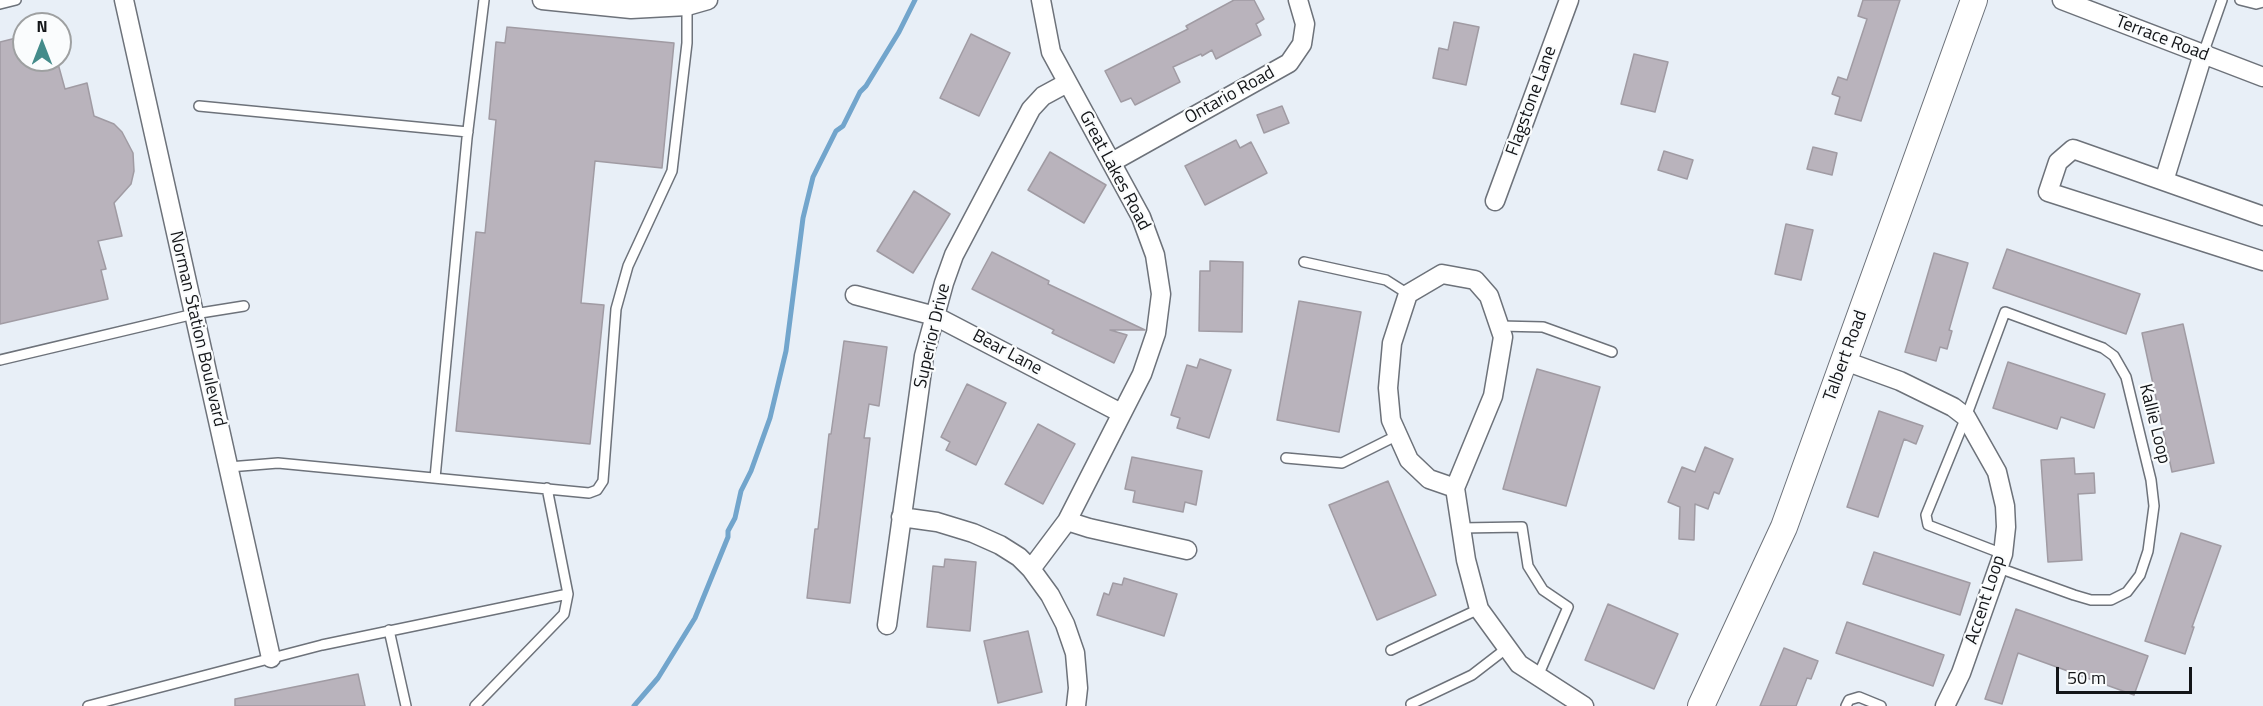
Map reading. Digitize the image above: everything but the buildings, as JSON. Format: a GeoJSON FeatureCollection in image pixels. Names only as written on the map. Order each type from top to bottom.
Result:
{"type":"FeatureCollection","features":[{"type":"Feature","properties":{"kind":"street","name":"Norman Station Boulevard"},"geometry":{"type":"LineString","coordinates":[[124,0],[271,658]]}},
{"type":"Feature","properties":{"kind":"street"},"geometry":{"type":"LineString","coordinates":[[542,0],[631,9],[687,6],[708,0]]}},
{"type":"Feature","properties":{"kind":"street","name":"Great Lakes Road"},"geometry":{"type":"LineString","coordinates":[[1032,569],[1067,521],[1142,374],[1156,333],[1161,294],[1155,255],[1141,217],[1051,52],[1041,0]]}},
{"type":"Feature","properties":{"kind":"street","name":"Ontario Road"},"geometry":{"type":"LineString","coordinates":[[1112,162],[1289,63],[1302,44],[1305,24],[1298,0]]}},
{"type":"Feature","properties":{"kind":"street","name":"Flagstone Lane"},"geometry":{"type":"LineString","coordinates":[[1495,201],[1569,0]]}},
{"type":"Feature","properties":{"kind":"street","name":"Talbert Road"},"geometry":{"type":"LineString","coordinates":[[1701,706],[1784,527],[1974,0]]}},
{"type":"Feature","properties":{"kind":"street","name":"Terrace Road"},"geometry":{"type":"LineString","coordinates":[[2062,0],[2263,77]]}},
{"type":"Feature","properties":{"kind":"street"},"geometry":{"type":"LineString","coordinates":[[2164,181],[2203,54]]}},
{"type":"Feature","properties":{"kind":"street","name":"Superior Drive"},"geometry":{"type":"LineString","coordinates":[[887,625],[924,356],[954,255],[1032,109],[1043,96],[1067,83]]}},
{"type":"Feature","properties":{"kind":"street"},"geometry":{"type":"LineString","coordinates":[[2263,216],[2073,149],[2058,162],[2048,192],[2263,261]]}},
{"type":"Feature","properties":{"kind":"street"},"geometry":{"type":"LineString","coordinates":[[1455,488],[1429,479],[1409,460],[1391,420],[1388,387],[1392,343],[1408,294],[1442,274],[1475,279],[1490,296],[1503,338],[1493,396],[1455,488],[1466,560],[1479,609],[1519,664],[1584,706]]}},
{"type":"Feature","properties":{"kind":"street","name":"Bear Lane"},"geometry":{"type":"LineString","coordinates":[[855,295],[935,316],[1121,413]]}},
{"type":"Feature","properties":{"kind":"street","name":"Accent Loop"},"geometry":{"type":"LineString","coordinates":[[1845,360],[1921,390],[1953,407],[1966,417],[1997,472],[2005,506],[2006,527],[2001,561],[1961,673],[1945,706]]}},
{"type":"Feature","properties":{"kind":"street"},"geometry":{"type":"LineString","coordinates":[[901,517],[937,522],[972,532],[999,545],[1032,569],[1050,595],[1065,624],[1075,653],[1078,688],[1076,706]]}},
{"type":"Feature","properties":{"kind":"street"},"geometry":{"type":"LineString","coordinates":[[1067,521],[1089,528],[1187,549]]}},
{"type":"Feature","properties":{"kind":"lane"},"geometry":{"type":"LineString","coordinates":[[0,4],[16,0]]}},
{"type":"Feature","properties":{"kind":"lane"},"geometry":{"type":"LineString","coordinates":[[435,478],[468,132],[484,0]]}},
{"type":"Feature","properties":{"kind":"lane"},"geometry":{"type":"LineString","coordinates":[[2203,54],[2222,0]]}},
{"type":"Feature","properties":{"kind":"lane"},"geometry":{"type":"LineString","coordinates":[[2240,0],[2256,4],[2263,2]]}},
{"type":"Feature","properties":{"kind":"lane"},"geometry":{"type":"LineString","coordinates":[[229,467],[278,463],[589,493],[597,490],[603,481],[616,309],[628,267],[672,171],[687,44],[687,6]]}},
{"type":"Feature","properties":{"kind":"lane"},"geometry":{"type":"LineString","coordinates":[[199,106],[468,132]]}},
{"type":"Feature","properties":{"kind":"lane"},"geometry":{"type":"LineString","coordinates":[[1304,262],[1386,280],[1408,294]]}},
{"type":"Feature","properties":{"kind":"lane"},"geometry":{"type":"LineString","coordinates":[[0,360],[194,314],[244,306]]}},
{"type":"Feature","properties":{"kind":"lane","name":"Kallie Loop"},"geometry":{"type":"LineString","coordinates":[[1966,417],[2005,312],[2103,348],[2114,356],[2126,377],[2151,480],[2154,506],[2148,551],[2140,575],[2127,592],[2111,600],[2091,600],[2001,561]]}},
{"type":"Feature","properties":{"kind":"lane"},"geometry":{"type":"LineString","coordinates":[[1500,326],[1544,327],[1612,352]]}},
{"type":"Feature","properties":{"kind":"lane"},"geometry":{"type":"LineString","coordinates":[[1966,417],[1926,515],[1928,525],[2001,561]]}},
{"type":"Feature","properties":{"kind":"lane"},"geometry":{"type":"LineString","coordinates":[[1286,458],[1341,463],[1398,435]]}},
{"type":"Feature","properties":{"kind":"lane"},"geometry":{"type":"LineString","coordinates":[[475,706],[564,614],[568,594],[547,488]]}},
{"type":"Feature","properties":{"kind":"lane"},"geometry":{"type":"LineString","coordinates":[[1461,528],[1522,527],[1528,566],[1544,590],[1568,608],[1538,676]]}},
{"type":"Feature","properties":{"kind":"lane"},"geometry":{"type":"LineString","coordinates":[[88,706],[389,630],[568,594]]}},
{"type":"Feature","properties":{"kind":"lane"},"geometry":{"type":"LineString","coordinates":[[1391,650],[1479,609]]}},
{"type":"Feature","properties":{"kind":"lane"},"geometry":{"type":"LineString","coordinates":[[389,630],[406,706]]}},
{"type":"Feature","properties":{"kind":"lane"},"geometry":{"type":"LineString","coordinates":[[1411,704],[1472,675],[1507,648]]}},
{"type":"Feature","properties":{"kind":"lane"},"geometry":{"type":"LineString","coordinates":[[1846,706],[1849,700],[1859,697],[1881,706]]}},
{"type":"Feature","properties":{"kind":"waterway"},"geometry":{"type":"LineString","coordinates":[[634,706],[658,678],[695,618],[728,537],[741,491],[751,471],[770,418],[786,351],[803,218],[813,177],[836,131],[843,126],[860,92],[899,32],[915,0]]}}]}
